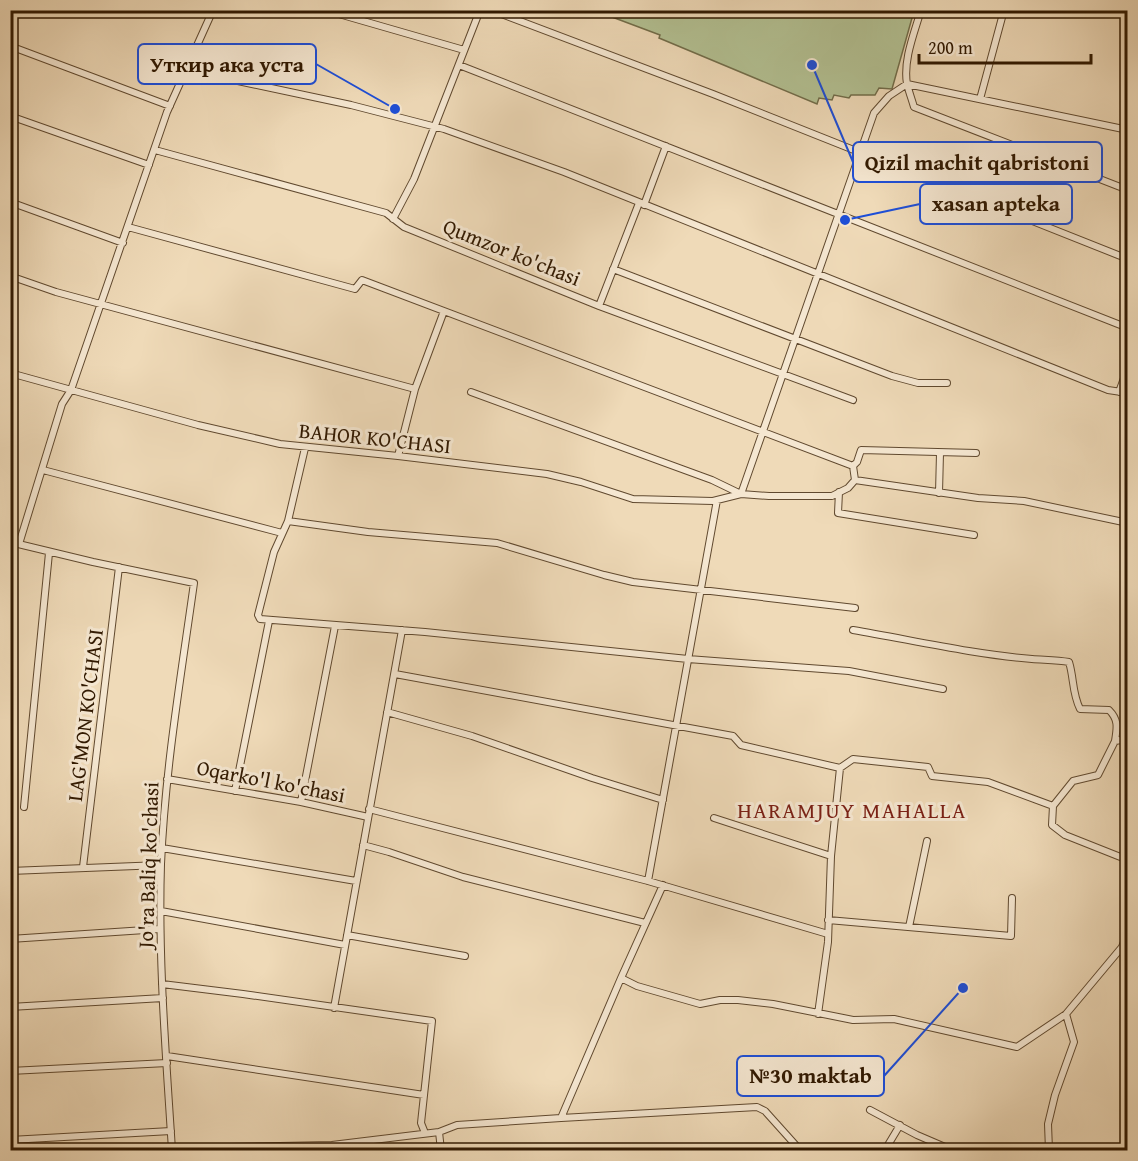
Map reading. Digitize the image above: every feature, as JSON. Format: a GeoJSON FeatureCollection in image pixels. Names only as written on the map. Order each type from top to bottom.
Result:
{"type":"FeatureCollection","features":[{"type":"Feature","properties":{"kind":"street"},"geometry":{"type":"LineString","coordinates":[[19,544],[62,404],[71,390],[170,106],[213,10]]}},
{"type":"Feature","properties":{"kind":"street"},"geometry":{"type":"LineString","coordinates":[[325,10],[464,50]]}},
{"type":"Feature","properties":{"kind":"street"},"geometry":{"type":"LineString","coordinates":[[393,219],[414,179],[480,10]]}},
{"type":"Feature","properties":{"kind":"street"},"geometry":{"type":"LineString","coordinates":[[491,10],[860,151],[1128,259]]}},
{"type":"Feature","properties":{"kind":"street"},"geometry":{"type":"LineString","coordinates":[[921,10],[908,56],[907,84],[914,107],[1128,190]]}},
{"type":"Feature","properties":{"kind":"street"},"geometry":{"type":"LineString","coordinates":[[980,99],[1004,10]]}},
{"type":"Feature","properties":{"kind":"street"},"geometry":{"type":"LineString","coordinates":[[10,46],[170,106]]}},
{"type":"Feature","properties":{"kind":"street"},"geometry":{"type":"LineString","coordinates":[[459,65],[1128,328]]}},
{"type":"Feature","properties":{"kind":"street"},"geometry":{"type":"LineString","coordinates":[[186,70],[351,105],[434,127],[564,172],[1108,390],[1128,393]]}},
{"type":"Feature","properties":{"kind":"street"},"geometry":{"type":"LineString","coordinates":[[741,494],[874,113],[889,96],[907,84],[1128,130]]}},
{"type":"Feature","properties":{"kind":"street"},"geometry":{"type":"LineString","coordinates":[[10,116],[149,165]]}},
{"type":"Feature","properties":{"kind":"street"},"geometry":{"type":"LineString","coordinates":[[599,306],[666,146]]}},
{"type":"Feature","properties":{"kind":"street","name":"Qumzor ko'chasi"},"geometry":{"type":"LineString","coordinates":[[155,150],[386,213],[404,227],[599,306],[853,400]]}},
{"type":"Feature","properties":{"kind":"street"},"geometry":{"type":"LineString","coordinates":[[10,201],[123,243]]}},
{"type":"Feature","properties":{"kind":"street"},"geometry":{"type":"LineString","coordinates":[[128,227],[355,289],[362,280],[853,466]]}},
{"type":"Feature","properties":{"kind":"street"},"geometry":{"type":"LineString","coordinates":[[614,269],[892,376],[918,383],[947,383]]}},
{"type":"Feature","properties":{"kind":"street"},"geometry":{"type":"LineString","coordinates":[[10,276],[56,292],[416,389]]}},
{"type":"Feature","properties":{"kind":"street"},"geometry":{"type":"LineString","coordinates":[[398,456],[416,389],[444,311]]}},
{"type":"Feature","properties":{"kind":"street"},"geometry":{"type":"LineString","coordinates":[[1119,392],[1128,368]]}},
{"type":"Feature","properties":{"kind":"street","name":"BAHOR KO'CHASI"},"geometry":{"type":"LineString","coordinates":[[10,373],[198,425],[280,444],[547,474],[581,482],[633,499],[717,500],[741,494]]}},
{"type":"Feature","properties":{"kind":"street"},"geometry":{"type":"LineString","coordinates":[[471,392],[712,480],[741,494],[831,496],[848,488],[855,480],[853,466]]}},
{"type":"Feature","properties":{"kind":"street"},"geometry":{"type":"LineString","coordinates":[[305,448],[288,521],[274,552],[258,615],[260,619],[402,630],[688,659],[849,671],[944,689]]}},
{"type":"Feature","properties":{"kind":"street"},"geometry":{"type":"LineString","coordinates":[[853,466],[861,450],[976,453]]}},
{"type":"Feature","properties":{"kind":"street"},"geometry":{"type":"LineString","coordinates":[[939,493],[940,453]]}},
{"type":"Feature","properties":{"kind":"street"},"geometry":{"type":"LineString","coordinates":[[43,470],[282,533]]}},
{"type":"Feature","properties":{"kind":"street"},"geometry":{"type":"LineString","coordinates":[[855,480],[978,498],[1024,501],[1128,524]]}},
{"type":"Feature","properties":{"kind":"street"},"geometry":{"type":"LineString","coordinates":[[839,492],[838,513],[974,535]]}},
{"type":"Feature","properties":{"kind":"street"},"geometry":{"type":"LineString","coordinates":[[648,881],[717,500]]}},
{"type":"Feature","properties":{"kind":"street"},"geometry":{"type":"LineString","coordinates":[[288,521],[368,532],[497,543],[633,582],[855,608]]}},
{"type":"Feature","properties":{"kind":"street"},"geometry":{"type":"LineString","coordinates":[[10,542],[49,553],[119,567]]}},
{"type":"Feature","properties":{"kind":"street"},"geometry":{"type":"LineString","coordinates":[[24,807],[49,553]]}},
{"type":"Feature","properties":{"kind":"street","name":"Jo'ra Baliq ko'chasi"},"geometry":{"type":"LineString","coordinates":[[119,567],[194,583],[167,779],[161,865],[162,984],[172,1149]]}},
{"type":"Feature","properties":{"kind":"street","name":"LAG'MON KO'CHASI"},"geometry":{"type":"LineString","coordinates":[[83,867],[119,567]]}},
{"type":"Feature","properties":{"kind":"street"},"geometry":{"type":"LineString","coordinates":[[235,791],[269,621]]}},
{"type":"Feature","properties":{"kind":"street"},"geometry":{"type":"LineString","coordinates":[[301,802],[334,626]]}},
{"type":"Feature","properties":{"kind":"street"},"geometry":{"type":"LineString","coordinates":[[334,1008],[402,630]]}},
{"type":"Feature","properties":{"kind":"street"},"geometry":{"type":"LineString","coordinates":[[853,630],[963,649],[1069,662],[1073,675],[1075,698],[1080,709],[1109,710],[1118,724],[1115,741],[1098,775],[1073,781],[1053,806],[1052,825],[1065,836],[1128,860]]}},
{"type":"Feature","properties":{"kind":"street"},"geometry":{"type":"LineString","coordinates":[[395,674],[733,736],[741,745],[840,768],[853,759],[928,766],[932,776],[988,782],[1053,806]]}},
{"type":"Feature","properties":{"kind":"street"},"geometry":{"type":"LineString","coordinates":[[387,711],[472,736],[663,800]]}},
{"type":"Feature","properties":{"kind":"street"},"geometry":{"type":"LineString","coordinates":[[1115,741],[1128,739]]}},
{"type":"Feature","properties":{"kind":"street"},"geometry":{"type":"LineString","coordinates":[[818,1014],[828,934],[831,856],[840,768]]}},
{"type":"Feature","properties":{"kind":"street","name":"Oqarko'l ko'chasi"},"geometry":{"type":"LineString","coordinates":[[167,779],[301,802],[368,817]]}},
{"type":"Feature","properties":{"kind":"street"},"geometry":{"type":"LineString","coordinates":[[369,809],[663,885],[828,934]]}},
{"type":"Feature","properties":{"kind":"street"},"geometry":{"type":"LineString","coordinates":[[714,818],[831,856]]}},
{"type":"Feature","properties":{"kind":"street"},"geometry":{"type":"LineString","coordinates":[[909,927],[927,841]]}},
{"type":"Feature","properties":{"kind":"street"},"geometry":{"type":"LineString","coordinates":[[363,845],[463,877],[645,923]]}},
{"type":"Feature","properties":{"kind":"street"},"geometry":{"type":"LineString","coordinates":[[162,848],[356,881]]}},
{"type":"Feature","properties":{"kind":"street"},"geometry":{"type":"LineString","coordinates":[[10,871],[161,865]]}},
{"type":"Feature","properties":{"kind":"street"},"geometry":{"type":"LineString","coordinates":[[561,1118],[663,885]]}},
{"type":"Feature","properties":{"kind":"street"},"geometry":{"type":"LineString","coordinates":[[828,920],[1011,936],[1012,898]]}},
{"type":"Feature","properties":{"kind":"street"},"geometry":{"type":"LineString","coordinates":[[161,911],[345,945]]}},
{"type":"Feature","properties":{"kind":"street"},"geometry":{"type":"LineString","coordinates":[[10,939],[160,929]]}},
{"type":"Feature","properties":{"kind":"street"},"geometry":{"type":"LineString","coordinates":[[621,978],[637,986],[700,1004],[720,1000],[738,1000],[773,1004],[853,1020],[894,1019],[1017,1047],[1066,1014],[1122,947],[1128,929]]}},
{"type":"Feature","properties":{"kind":"street"},"geometry":{"type":"LineString","coordinates":[[347,935],[465,956]]}},
{"type":"Feature","properties":{"kind":"street"},"geometry":{"type":"LineString","coordinates":[[162,984],[432,1022],[421,1124],[425,1133]]}},
{"type":"Feature","properties":{"kind":"street"},"geometry":{"type":"LineString","coordinates":[[10,1007],[163,998]]}},
{"type":"Feature","properties":{"kind":"street"},"geometry":{"type":"LineString","coordinates":[[1049,1150],[1048,1124],[1055,1095],[1074,1042],[1066,1014]]}},
{"type":"Feature","properties":{"kind":"street"},"geometry":{"type":"LineString","coordinates":[[10,1071],[167,1060],[424,1095]]}},
{"type":"Feature","properties":{"kind":"street"},"geometry":{"type":"LineString","coordinates":[[172,1149],[332,1144],[439,1132],[457,1125],[757,1107],[765,1111],[802,1150]]}},
{"type":"Feature","properties":{"kind":"street"},"geometry":{"type":"LineString","coordinates":[[870,1110],[952,1150]]}},
{"type":"Feature","properties":{"kind":"street"},"geometry":{"type":"LineString","coordinates":[[885,1150],[900,1125]]}},
{"type":"Feature","properties":{"kind":"street"},"geometry":{"type":"LineString","coordinates":[[10,1140],[171,1131]]}},
{"type":"Feature","properties":{"kind":"street"},"geometry":{"type":"LineString","coordinates":[[439,1132],[441,1150]]}},
{"type":"Feature","properties":{"kind":"green space"},"geometry":{"type":"Polygon","coordinates":[[[914,10],[892,89],[879,88],[875,95],[851,95],[849,98],[834,95],[832,100],[819,98],[817,104],[659,38],[660,35],[596,11],[914,10]]]}},
{"type":"Feature","properties":{"kind":"place","name":"Qizil machit qabristoni"},"geometry":{"type":"Point","coordinates":[812,65]}},
{"type":"Feature","properties":{"kind":"place","name":"Уткир ака уста"},"geometry":{"type":"Point","coordinates":[395,109]}},
{"type":"Feature","properties":{"kind":"place","name":"xasan apteka"},"geometry":{"type":"Point","coordinates":[845,220]}},
{"type":"Feature","properties":{"kind":"place","name":"№30 maktab"},"geometry":{"type":"Point","coordinates":[963,988]}},
{"type":"Feature","properties":{"kind":"district","name":"HARAMJUY MAHALLA"},"geometry":{"type":"Point","coordinates":[852,810]}}]}
